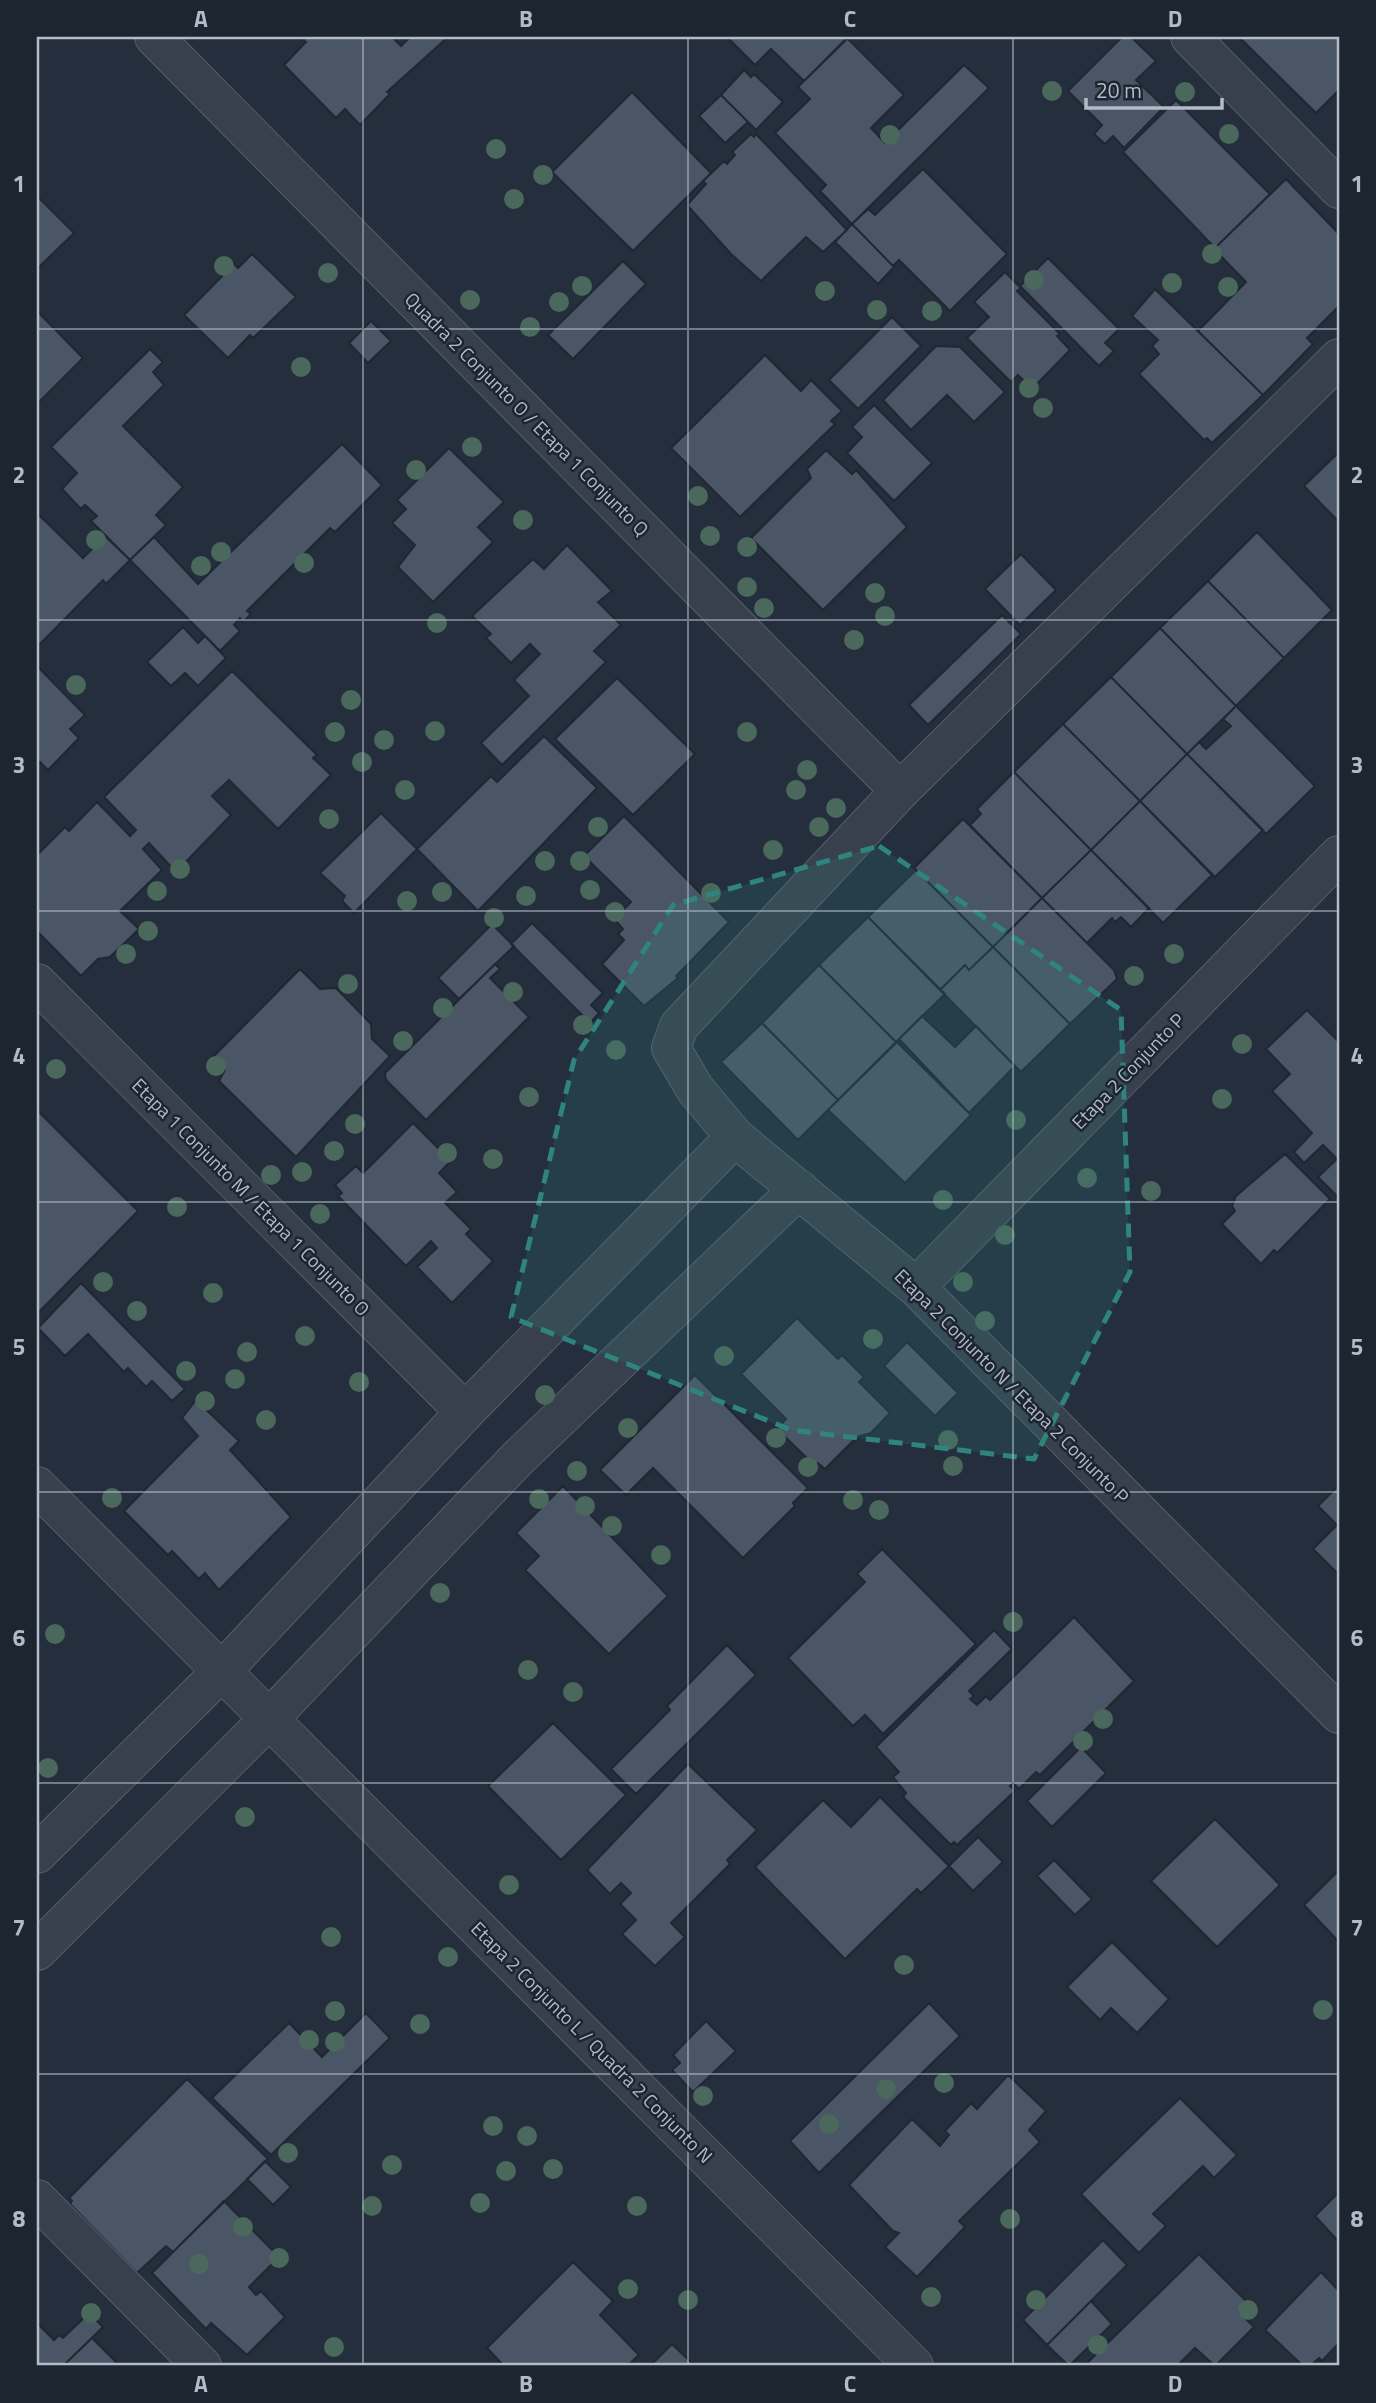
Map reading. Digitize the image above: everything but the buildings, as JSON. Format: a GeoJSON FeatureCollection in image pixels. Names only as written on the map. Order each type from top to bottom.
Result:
{"type":"FeatureCollection","features":[{"type":"Feature","properties":{"kind":"street","name":"Quadra 2 Conjunto O / Etapa 1 Conjunto Q"},"geometry":{"type":"LineString","coordinates":[[154,37],[900,791]]}},
{"type":"Feature","properties":{"kind":"street"},"geometry":{"type":"LineString","coordinates":[[1190,37],[1339,189]]}},
{"type":"Feature","properties":{"kind":"street"},"geometry":{"type":"LineString","coordinates":[[900,791],[1339,358]]}},
{"type":"Feature","properties":{"kind":"street","name":"Etapa 2 Conjunto N / Etapa 2 Conjunto P"},"geometry":{"type":"LineString","coordinates":[[900,791],[679,1026],[671,1048],[679,1066],[735,1137],[916,1287],[1339,1714]]}},
{"type":"Feature","properties":{"kind":"street","name":"Etapa 2 Conjunto P"},"geometry":{"type":"LineString","coordinates":[[916,1287],[1339,855]]}},
{"type":"Feature","properties":{"kind":"street","name":"Etapa 1 Conjunto M / Etapa 1 Conjunto O"},"geometry":{"type":"LineString","coordinates":[[37,983],[465,1412]]}},
{"type":"Feature","properties":{"kind":"street"},"geometry":{"type":"LineString","coordinates":[[37,1854],[221,1672],[465,1412],[735,1137]]}},
{"type":"Feature","properties":{"kind":"street"},"geometry":{"type":"LineString","coordinates":[[37,1951],[268,1720],[517,1459],[799,1189]]}},
{"type":"Feature","properties":{"kind":"street","name":"Etapa 2 Conjunto L / Quadra 2 Conjunto N"},"geometry":{"type":"LineString","coordinates":[[37,1486],[914,2366]]}},
{"type":"Feature","properties":{"kind":"street"},"geometry":{"type":"LineString","coordinates":[[37,2199],[202,2366]]}},
{"type":"Feature","properties":{"kind":"highlighted area"},"geometry":{"type":"Polygon","coordinates":[[[879,846],[1121,1010],[1130,1272],[1034,1459],[791,1430],[511,1317],[574,1060],[673,905],[879,846]]]}}]}
